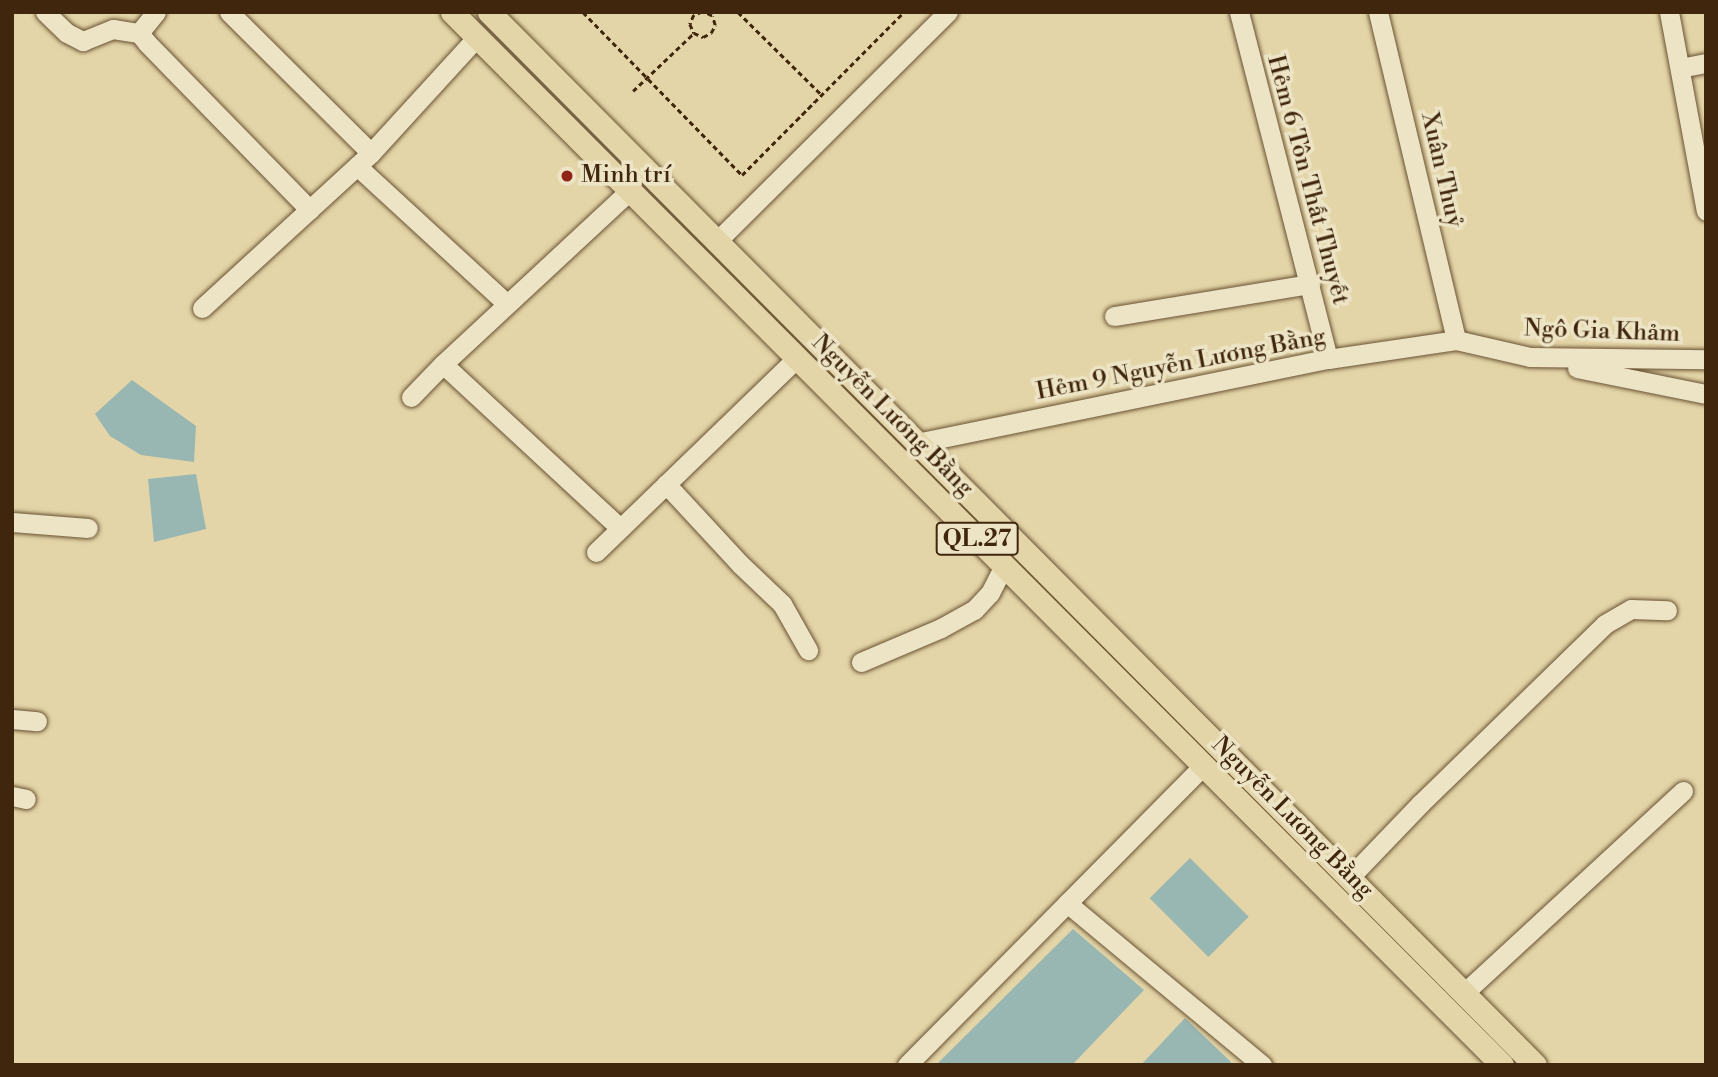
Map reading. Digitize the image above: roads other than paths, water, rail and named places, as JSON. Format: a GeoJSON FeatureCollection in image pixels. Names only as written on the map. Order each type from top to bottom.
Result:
{"type":"FeatureCollection","features":[{"type":"Feature","properties":{"kind":"main road","name":"Nguyễn Lương Bằng"},"geometry":{"type":"LineString","coordinates":[[453,12],[1502,1065]]}},
{"type":"Feature","properties":{"kind":"main road","name":"Nguyễn Lương Bằng"},"geometry":{"type":"LineString","coordinates":[[489,12],[1535,1065]]}},
{"type":"Feature","properties":{"kind":"main road"},"geometry":{"type":"LineString","coordinates":[[583,142],[600,126]]}},
{"type":"Feature","properties":{"kind":"street"},"geometry":{"type":"LineString","coordinates":[[45,12],[68,33],[83,41],[113,29],[139,33],[310,209]]}},
{"type":"Feature","properties":{"kind":"street"},"geometry":{"type":"LineString","coordinates":[[139,33],[156,12]]}},
{"type":"Feature","properties":{"kind":"street"},"geometry":{"type":"LineString","coordinates":[[229,12],[364,160],[506,303]]}},
{"type":"Feature","properties":{"kind":"street"},"geometry":{"type":"LineString","coordinates":[[716,242],[948,12]]}},
{"type":"Feature","properties":{"kind":"street","name":"Hẻm 6 Tôn Thất Thuyết"},"geometry":{"type":"LineString","coordinates":[[1239,12],[1328,359]]}},
{"type":"Feature","properties":{"kind":"street","name":"Xuân Thuỷ"},"geometry":{"type":"LineString","coordinates":[[1378,12],[1456,340]]}},
{"type":"Feature","properties":{"kind":"street"},"geometry":{"type":"LineString","coordinates":[[1670,12],[1706,210]]}},
{"type":"Feature","properties":{"kind":"street"},"geometry":{"type":"LineString","coordinates":[[202,308],[364,160],[477,37]]}},
{"type":"Feature","properties":{"kind":"street"},"geometry":{"type":"LineString","coordinates":[[1680,68],[1706,64]]}},
{"type":"Feature","properties":{"kind":"street"},"geometry":{"type":"LineString","coordinates":[[411,397],[506,303],[630,190]]}},
{"type":"Feature","properties":{"kind":"street"},"geometry":{"type":"LineString","coordinates":[[1114,316],[1310,284]]}},
{"type":"Feature","properties":{"kind":"street","name":"Ngô Gia Khảm"},"geometry":{"type":"LineString","coordinates":[[1456,340],[1530,357],[1706,359]]}},
{"type":"Feature","properties":{"kind":"street","name":"Hẻm 9 Nguyễn Lương Bằng"},"geometry":{"type":"LineString","coordinates":[[917,443],[1328,359],[1456,340]]}},
{"type":"Feature","properties":{"kind":"street"},"geometry":{"type":"LineString","coordinates":[[1530,357],[1706,394]]}},
{"type":"Feature","properties":{"kind":"street"},"geometry":{"type":"LineString","coordinates":[[596,552],[797,358]]}},
{"type":"Feature","properties":{"kind":"street"},"geometry":{"type":"LineString","coordinates":[[443,363],[620,528]]}},
{"type":"Feature","properties":{"kind":"street"},"geometry":{"type":"LineString","coordinates":[[666,484],[740,564],[782,604],[808,650]]}},
{"type":"Feature","properties":{"kind":"street"},"geometry":{"type":"LineString","coordinates":[[12,522],[88,528]]}},
{"type":"Feature","properties":{"kind":"street"},"geometry":{"type":"LineString","coordinates":[[861,662],[941,628],[974,610],[990,593],[1004,566]]}},
{"type":"Feature","properties":{"kind":"street"},"geometry":{"type":"LineString","coordinates":[[1349,878],[1420,804],[1605,624],[1632,609],[1667,610]]}},
{"type":"Feature","properties":{"kind":"street"},"geometry":{"type":"LineString","coordinates":[[12,719],[37,721]]}},
{"type":"Feature","properties":{"kind":"street"},"geometry":{"type":"LineString","coordinates":[[907,1065],[1203,766]]}},
{"type":"Feature","properties":{"kind":"street"},"geometry":{"type":"LineString","coordinates":[[1464,992],[1683,791]]}},
{"type":"Feature","properties":{"kind":"street"},"geometry":{"type":"LineString","coordinates":[[1067,904],[1262,1065]]}},
{"type":"Feature","properties":{"kind":"street"},"geometry":{"type":"LineString","coordinates":[[1502,1065],[1518,1048]]}},
{"type":"Feature","properties":{"kind":"water"},"geometry":{"type":"Polygon","coordinates":[[[132,380],[196,426],[194,462],[141,455],[110,436],[95,414],[132,380]]]}},
{"type":"Feature","properties":{"kind":"water"},"geometry":{"type":"Polygon","coordinates":[[[196,474],[206,529],[154,542],[148,479],[196,474]]]}},
{"type":"Feature","properties":{"kind":"water"},"geometry":{"type":"Polygon","coordinates":[[[1190,858],[1249,917],[1208,957],[1150,898],[1190,858]]]}},
{"type":"Feature","properties":{"kind":"water"},"geometry":{"type":"Polygon","coordinates":[[[1073,929],[1144,990],[1072,1065],[936,1065],[1073,929]]]}},
{"type":"Feature","properties":{"kind":"water"},"geometry":{"type":"Polygon","coordinates":[[[1185,1018],[1231,1062],[1229,1065],[1141,1065],[1185,1018]]]}},
{"type":"Feature","properties":{"kind":"place","name":"Minh trí"},"geometry":{"type":"Point","coordinates":[567,176]}}]}
